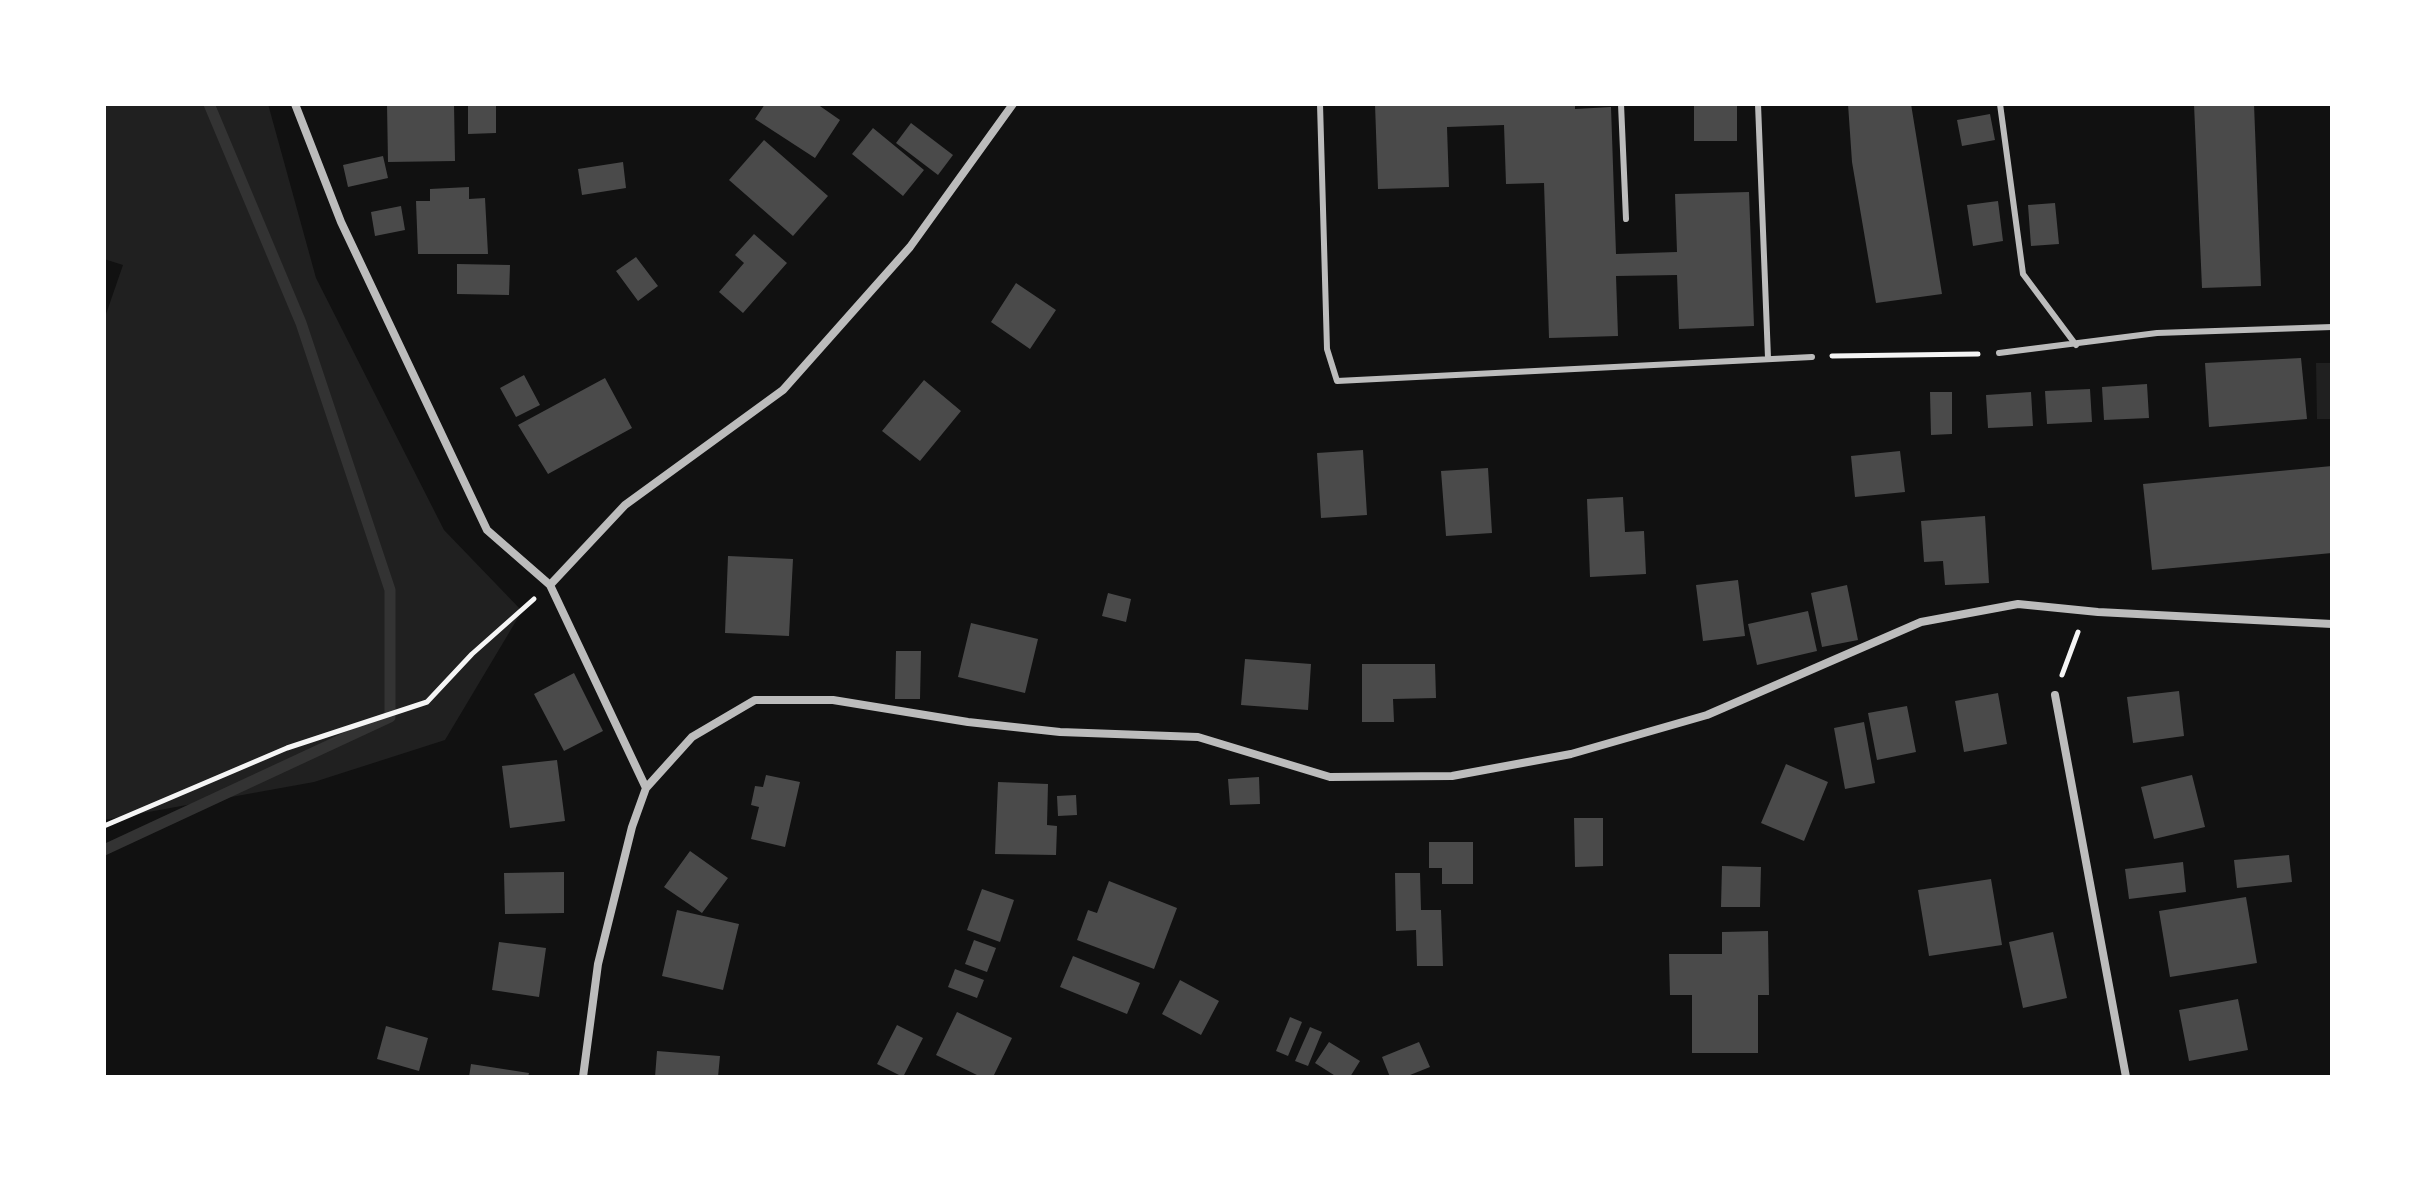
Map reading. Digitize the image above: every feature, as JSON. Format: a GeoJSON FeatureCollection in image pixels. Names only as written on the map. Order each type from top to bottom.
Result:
{"type":"FeatureCollection","features":[{"type":"Feature","properties":{"kind":"street"},"geometry":{"type":"LineString","coordinates":[[295,104],[341,222],[487,530],[550,585],[646,788]]}},
{"type":"Feature","properties":{"kind":"street"},"geometry":{"type":"LineString","coordinates":[[550,585],[625,505],[783,390],[910,247],[1013,104]]}},
{"type":"Feature","properties":{"kind":"street"},"geometry":{"type":"LineString","coordinates":[[583,1077],[598,964],[632,827],[646,788],[692,737],[755,700],[833,700],[968,722],[1060,732],[1198,737],[1330,777],[1452,776],[1571,754],[1707,715],[1921,622],[2018,604],[2085,611],[2332,624]]}},
{"type":"Feature","properties":{"kind":"street"},"geometry":{"type":"LineString","coordinates":[[2055,695],[2126,1077]]}},
{"type":"Feature","properties":{"kind":"lane"},"geometry":{"type":"LineString","coordinates":[[1320,104],[1327,349],[1337,381],[1812,357]]}},
{"type":"Feature","properties":{"kind":"lane"},"geometry":{"type":"LineString","coordinates":[[1621,104],[1626,219]]}},
{"type":"Feature","properties":{"kind":"lane"},"geometry":{"type":"LineString","coordinates":[[1758,104],[1768,358]]}},
{"type":"Feature","properties":{"kind":"lane"},"geometry":{"type":"LineString","coordinates":[[2000,104],[2023,274],[2076,345]]}},
{"type":"Feature","properties":{"kind":"lane"},"geometry":{"type":"LineString","coordinates":[[1999,353],[2157,333],[2332,327]]}},
{"type":"Feature","properties":{"kind":"path"},"geometry":{"type":"LineString","coordinates":[[1812,357],[1999,353]]}},
{"type":"Feature","properties":{"kind":"path"},"geometry":{"type":"LineString","coordinates":[[104,826],[287,748],[427,702],[472,654],[550,585]]}},
{"type":"Feature","properties":{"kind":"path"},"geometry":{"type":"LineString","coordinates":[[2055,695],[2085,611]]}},
{"type":"Feature","properties":{"kind":"shaded area"},"geometry":{"type":"Polygon","coordinates":[[[104,104],[268,104],[316,278],[444,530],[522,611],[445,740],[314,782],[104,820],[104,320],[123,265],[104,259],[104,104]]]}},
{"type":"Feature","properties":{"kind":"shaded area"},"geometry":{"type":"Polygon","coordinates":[[[2316,363],[2332,363],[2332,419],[2317,419],[2316,363]]]}},
{"type":"Feature","properties":{"kind":"building"},"geometry":{"type":"Polygon","coordinates":[[[387,104],[454,104],[455,161],[388,162],[387,104]]]}},
{"type":"Feature","properties":{"kind":"building"},"geometry":{"type":"Polygon","coordinates":[[[468,104],[496,104],[496,133],[468,134],[468,104]]]}},
{"type":"Feature","properties":{"kind":"building"},"geometry":{"type":"Polygon","coordinates":[[[765,104],[817,104],[840,120],[815,158],[755,119],[765,104]]]}},
{"type":"Feature","properties":{"kind":"building"},"geometry":{"type":"Polygon","coordinates":[[[1375,104],[1575,104],[1575,109],[1611,107],[1616,254],[1677,252],[1675,194],[1749,192],[1754,326],[1679,329],[1677,275],[1616,276],[1618,336],[1549,338],[1544,183],[1506,184],[1504,125],[1447,127],[1449,187],[1378,189],[1375,104]]]}},
{"type":"Feature","properties":{"kind":"building"},"geometry":{"type":"Polygon","coordinates":[[[1848,104],[1911,104],[1942,294],[1876,303],[1852,162],[1848,104]]]}},
{"type":"Feature","properties":{"kind":"building"},"geometry":{"type":"Polygon","coordinates":[[[2194,104],[2254,104],[2261,286],[2202,288],[2194,104]]]}},
{"type":"Feature","properties":{"kind":"building"},"geometry":{"type":"Polygon","coordinates":[[[1694,106],[1737,106],[1737,141],[1694,141],[1694,106]]]}},
{"type":"Feature","properties":{"kind":"building"},"geometry":{"type":"Polygon","coordinates":[[[1990,114],[1995,140],[1962,146],[1957,120],[1990,114]]]}},
{"type":"Feature","properties":{"kind":"building"},"geometry":{"type":"Polygon","coordinates":[[[911,123],[953,155],[938,175],[896,143],[911,123]]]}},
{"type":"Feature","properties":{"kind":"building"},"geometry":{"type":"Polygon","coordinates":[[[873,128],[924,170],[903,196],[852,154],[873,128]]]}},
{"type":"Feature","properties":{"kind":"building"},"geometry":{"type":"Polygon","coordinates":[[[764,140],[828,196],[793,236],[729,180],[764,140]]]}},
{"type":"Feature","properties":{"kind":"building"},"geometry":{"type":"Polygon","coordinates":[[[383,156],[388,178],[348,187],[343,165],[383,156]]]}},
{"type":"Feature","properties":{"kind":"building"},"geometry":{"type":"Polygon","coordinates":[[[623,162],[626,188],[582,195],[578,169],[623,162]]]}},
{"type":"Feature","properties":{"kind":"building"},"geometry":{"type":"Polygon","coordinates":[[[469,187],[469,199],[485,198],[488,254],[418,254],[416,201],[430,201],[430,189],[469,187]]]}},
{"type":"Feature","properties":{"kind":"building"},"geometry":{"type":"Polygon","coordinates":[[[1998,201],[2003,241],[1973,246],[1967,205],[1998,201]]]}},
{"type":"Feature","properties":{"kind":"building"},"geometry":{"type":"Polygon","coordinates":[[[2055,203],[2059,244],[2031,246],[2028,205],[2055,203]]]}},
{"type":"Feature","properties":{"kind":"building"},"geometry":{"type":"Polygon","coordinates":[[[401,206],[405,230],[375,236],[371,212],[401,206]]]}},
{"type":"Feature","properties":{"kind":"building"},"geometry":{"type":"Polygon","coordinates":[[[754,234],[787,263],[743,313],[719,292],[744,263],[735,255],[754,234]]]}},
{"type":"Feature","properties":{"kind":"building"},"geometry":{"type":"Polygon","coordinates":[[[636,257],[658,286],[638,301],[616,271],[636,257]]]}},
{"type":"Feature","properties":{"kind":"building"},"geometry":{"type":"Polygon","coordinates":[[[457,264],[510,265],[509,295],[457,294],[457,264]]]}},
{"type":"Feature","properties":{"kind":"building"},"geometry":{"type":"Polygon","coordinates":[[[1016,283],[1056,310],[1030,349],[991,322],[1016,283]]]}},
{"type":"Feature","properties":{"kind":"building"},"geometry":{"type":"Polygon","coordinates":[[[2301,358],[2307,419],[2209,427],[2205,363],[2301,358]]]}},
{"type":"Feature","properties":{"kind":"building"},"geometry":{"type":"Polygon","coordinates":[[[524,375],[540,405],[516,417],[500,388],[524,375]]]}},
{"type":"Feature","properties":{"kind":"building"},"geometry":{"type":"Polygon","coordinates":[[[605,378],[632,428],[548,474],[518,425],[605,378]]]}},
{"type":"Feature","properties":{"kind":"building"},"geometry":{"type":"Polygon","coordinates":[[[924,380],[961,411],[920,461],[882,431],[924,380]]]}},
{"type":"Feature","properties":{"kind":"building"},"geometry":{"type":"Polygon","coordinates":[[[2147,384],[2149,418],[2104,420],[2102,387],[2147,384]]]}},
{"type":"Feature","properties":{"kind":"building"},"geometry":{"type":"Polygon","coordinates":[[[2090,389],[2092,422],[2047,424],[2045,391],[2090,389]]]}},
{"type":"Feature","properties":{"kind":"building"},"geometry":{"type":"Polygon","coordinates":[[[1930,392],[1952,392],[1952,434],[1931,435],[1930,392]]]}},
{"type":"Feature","properties":{"kind":"building"},"geometry":{"type":"Polygon","coordinates":[[[2031,392],[2033,426],[1988,428],[1986,395],[2031,392]]]}},
{"type":"Feature","properties":{"kind":"building"},"geometry":{"type":"Polygon","coordinates":[[[1363,450],[1367,515],[1321,518],[1317,453],[1363,450]]]}},
{"type":"Feature","properties":{"kind":"building"},"geometry":{"type":"Polygon","coordinates":[[[1900,451],[1905,492],[1855,497],[1851,456],[1900,451]]]}},
{"type":"Feature","properties":{"kind":"building"},"geometry":{"type":"Polygon","coordinates":[[[2332,466],[2332,553],[2152,570],[2143,484],[2332,466]]]}},
{"type":"Feature","properties":{"kind":"building"},"geometry":{"type":"Polygon","coordinates":[[[1488,468],[1492,533],[1446,536],[1441,471],[1488,468]]]}},
{"type":"Feature","properties":{"kind":"building"},"geometry":{"type":"Polygon","coordinates":[[[1623,497],[1625,532],[1644,531],[1646,574],[1590,577],[1587,499],[1623,497]]]}},
{"type":"Feature","properties":{"kind":"building"},"geometry":{"type":"Polygon","coordinates":[[[1985,516],[1989,583],[1945,585],[1943,561],[1924,562],[1921,521],[1985,516]]]}},
{"type":"Feature","properties":{"kind":"building"},"geometry":{"type":"Polygon","coordinates":[[[728,556],[793,559],[789,636],[725,633],[728,556]]]}},
{"type":"Feature","properties":{"kind":"building"},"geometry":{"type":"Polygon","coordinates":[[[1738,580],[1745,636],[1703,641],[1696,585],[1738,580]]]}},
{"type":"Feature","properties":{"kind":"building"},"geometry":{"type":"Polygon","coordinates":[[[1847,585],[1858,640],[1822,647],[1811,593],[1847,585]]]}},
{"type":"Feature","properties":{"kind":"building"},"geometry":{"type":"Polygon","coordinates":[[[1108,593],[1131,599],[1126,622],[1102,616],[1108,593]]]}},
{"type":"Feature","properties":{"kind":"building"},"geometry":{"type":"Polygon","coordinates":[[[1808,611],[1817,651],[1757,665],[1748,624],[1808,611]]]}},
{"type":"Feature","properties":{"kind":"building"},"geometry":{"type":"Polygon","coordinates":[[[971,623],[1038,639],[1025,693],[958,677],[971,623]]]}},
{"type":"Feature","properties":{"kind":"building"},"geometry":{"type":"Polygon","coordinates":[[[896,651],[921,651],[920,699],[895,699],[896,651]]]}},
{"type":"Feature","properties":{"kind":"building"},"geometry":{"type":"Polygon","coordinates":[[[1245,659],[1311,664],[1308,710],[1241,705],[1245,659]]]}},
{"type":"Feature","properties":{"kind":"building"},"geometry":{"type":"Polygon","coordinates":[[[1362,664],[1435,664],[1436,698],[1393,699],[1394,722],[1362,722],[1362,664]]]}},
{"type":"Feature","properties":{"kind":"building"},"geometry":{"type":"Polygon","coordinates":[[[574,673],[603,731],[564,751],[534,694],[574,673]]]}},
{"type":"Feature","properties":{"kind":"building"},"geometry":{"type":"Polygon","coordinates":[[[2179,691],[2184,736],[2133,743],[2127,697],[2179,691]]]}},
{"type":"Feature","properties":{"kind":"building"},"geometry":{"type":"Polygon","coordinates":[[[1998,693],[2007,744],[1964,752],[1955,701],[1998,693]]]}},
{"type":"Feature","properties":{"kind":"building"},"geometry":{"type":"Polygon","coordinates":[[[1907,706],[1916,752],[1877,760],[1868,713],[1907,706]]]}},
{"type":"Feature","properties":{"kind":"building"},"geometry":{"type":"Polygon","coordinates":[[[1864,722],[1875,783],[1845,789],[1834,728],[1864,722]]]}},
{"type":"Feature","properties":{"kind":"building"},"geometry":{"type":"Polygon","coordinates":[[[557,760],[565,821],[510,828],[502,766],[557,760]]]}},
{"type":"Feature","properties":{"kind":"building"},"geometry":{"type":"Polygon","coordinates":[[[1786,764],[1828,782],[1804,841],[1761,823],[1786,764]]]}},
{"type":"Feature","properties":{"kind":"building"},"geometry":{"type":"Polygon","coordinates":[[[766,775],[800,782],[785,847],[751,839],[759,807],[751,805],[755,786],[763,787],[766,775]]]}},
{"type":"Feature","properties":{"kind":"building"},"geometry":{"type":"Polygon","coordinates":[[[2192,775],[2205,827],[2154,839],[2141,787],[2192,775]]]}},
{"type":"Feature","properties":{"kind":"building"},"geometry":{"type":"Polygon","coordinates":[[[1259,777],[1260,804],[1230,805],[1228,779],[1259,777]]]}},
{"type":"Feature","properties":{"kind":"building"},"geometry":{"type":"Polygon","coordinates":[[[998,782],[1048,784],[1047,825],[1057,826],[1056,855],[995,854],[998,782]]]}},
{"type":"Feature","properties":{"kind":"building"},"geometry":{"type":"Polygon","coordinates":[[[1076,795],[1077,815],[1058,816],[1057,796],[1076,795]]]}},
{"type":"Feature","properties":{"kind":"building"},"geometry":{"type":"Polygon","coordinates":[[[1574,818],[1603,818],[1603,866],[1575,867],[1574,818]]]}},
{"type":"Feature","properties":{"kind":"building"},"geometry":{"type":"Polygon","coordinates":[[[1429,842],[1473,842],[1473,884],[1442,884],[1442,868],[1429,868],[1429,842]]]}},
{"type":"Feature","properties":{"kind":"building"},"geometry":{"type":"Polygon","coordinates":[[[690,851],[728,878],[702,913],[664,887],[690,851]]]}},
{"type":"Feature","properties":{"kind":"building"},"geometry":{"type":"Polygon","coordinates":[[[2289,855],[2292,882],[2237,888],[2234,860],[2289,855]]]}},
{"type":"Feature","properties":{"kind":"building"},"geometry":{"type":"Polygon","coordinates":[[[2183,862],[2186,892],[2129,899],[2125,869],[2183,862]]]}},
{"type":"Feature","properties":{"kind":"building"},"geometry":{"type":"Polygon","coordinates":[[[1722,866],[1761,867],[1760,907],[1721,907],[1722,866]]]}},
{"type":"Feature","properties":{"kind":"building"},"geometry":{"type":"Polygon","coordinates":[[[564,872],[564,913],[505,914],[504,873],[564,872]]]}},
{"type":"Feature","properties":{"kind":"building"},"geometry":{"type":"Polygon","coordinates":[[[1395,873],[1420,873],[1421,910],[1441,910],[1443,966],[1417,966],[1416,930],[1396,931],[1395,873]]]}},
{"type":"Feature","properties":{"kind":"building"},"geometry":{"type":"Polygon","coordinates":[[[1991,879],[2002,945],[1929,956],[1918,890],[1991,879]]]}},
{"type":"Feature","properties":{"kind":"building"},"geometry":{"type":"Polygon","coordinates":[[[1109,881],[1177,908],[1154,969],[1077,940],[1088,910],[1097,913],[1109,881]]]}},
{"type":"Feature","properties":{"kind":"building"},"geometry":{"type":"Polygon","coordinates":[[[982,889],[1014,900],[1000,942],[967,930],[982,889]]]}},
{"type":"Feature","properties":{"kind":"building"},"geometry":{"type":"Polygon","coordinates":[[[2246,897],[2257,963],[2170,977],[2159,911],[2246,897]]]}},
{"type":"Feature","properties":{"kind":"building"},"geometry":{"type":"Polygon","coordinates":[[[677,910],[739,924],[723,990],[662,976],[677,910]]]}},
{"type":"Feature","properties":{"kind":"building"},"geometry":{"type":"Polygon","coordinates":[[[1768,931],[1769,995],[1758,995],[1758,1053],[1692,1053],[1692,995],[1670,995],[1669,954],[1722,954],[1722,932],[1768,931]]]}},
{"type":"Feature","properties":{"kind":"building"},"geometry":{"type":"Polygon","coordinates":[[[2053,932],[2067,998],[2023,1008],[2009,942],[2053,932]]]}},
{"type":"Feature","properties":{"kind":"building"},"geometry":{"type":"Polygon","coordinates":[[[974,940],[996,948],[987,972],[965,964],[974,940]]]}},
{"type":"Feature","properties":{"kind":"building"},"geometry":{"type":"Polygon","coordinates":[[[499,942],[546,948],[539,997],[492,990],[499,942]]]}},
{"type":"Feature","properties":{"kind":"building"},"geometry":{"type":"Polygon","coordinates":[[[1073,956],[1140,983],[1127,1014],[1060,987],[1073,956]]]}},
{"type":"Feature","properties":{"kind":"building"},"geometry":{"type":"Polygon","coordinates":[[[955,969],[984,980],[977,998],[948,987],[955,969]]]}},
{"type":"Feature","properties":{"kind":"building"},"geometry":{"type":"Polygon","coordinates":[[[1180,980],[1219,1001],[1201,1035],[1162,1014],[1180,980]]]}},
{"type":"Feature","properties":{"kind":"building"},"geometry":{"type":"Polygon","coordinates":[[[2238,999],[2248,1050],[2189,1061],[2179,1010],[2238,999]]]}},
{"type":"Feature","properties":{"kind":"building"},"geometry":{"type":"Polygon","coordinates":[[[957,1012],[1012,1038],[993,1077],[981,1077],[936,1055],[957,1012]]]}},
{"type":"Feature","properties":{"kind":"building"},"geometry":{"type":"Polygon","coordinates":[[[1290,1017],[1302,1022],[1288,1056],[1276,1051],[1290,1017]]]}},
{"type":"Feature","properties":{"kind":"building"},"geometry":{"type":"Polygon","coordinates":[[[897,1025],[923,1038],[903,1077],[877,1064],[897,1025]]]}},
{"type":"Feature","properties":{"kind":"building"},"geometry":{"type":"Polygon","coordinates":[[[386,1026],[428,1038],[419,1071],[377,1059],[386,1026]]]}},
{"type":"Feature","properties":{"kind":"building"},"geometry":{"type":"Polygon","coordinates":[[[1310,1027],[1322,1032],[1308,1066],[1295,1061],[1310,1027]]]}},
{"type":"Feature","properties":{"kind":"building"},"geometry":{"type":"Polygon","coordinates":[[[1329,1042],[1360,1061],[1350,1077],[1337,1077],[1315,1063],[1329,1042]]]}},
{"type":"Feature","properties":{"kind":"building"},"geometry":{"type":"Polygon","coordinates":[[[1419,1042],[1430,1067],[1405,1077],[1390,1077],[1382,1057],[1419,1042]]]}},
{"type":"Feature","properties":{"kind":"building"},"geometry":{"type":"Polygon","coordinates":[[[657,1051],[720,1056],[718,1077],[655,1077],[657,1051]]]}},
{"type":"Feature","properties":{"kind":"building"},"geometry":{"type":"Polygon","coordinates":[[[471,1064],[529,1073],[528,1077],[469,1077],[471,1064]]]}},
{"type":"Feature","properties":{"kind":"waterway"},"geometry":{"type":"LineString","coordinates":[[104,850],[390,717],[390,590],[301,323],[209,104]]}}]}
